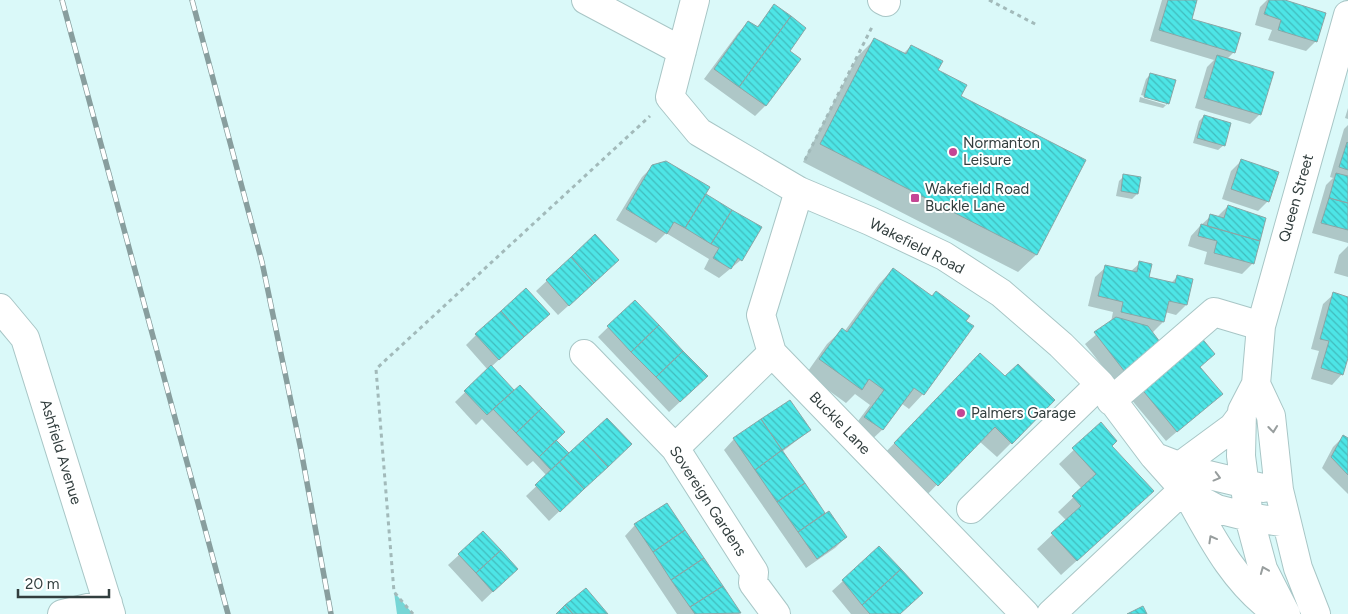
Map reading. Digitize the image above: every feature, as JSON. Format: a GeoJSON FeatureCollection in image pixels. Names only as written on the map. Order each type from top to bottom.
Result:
{"type":"FeatureCollection","features":[{"type":"Feature","properties":{"kind":"street"},"geometry":{"type":"LineString","coordinates":[[586,0],[682,51]]}},
{"type":"Feature","properties":{"kind":"street"},"geometry":{"type":"LineString","coordinates":[[670,97],[694,0]]}},
{"type":"Feature","properties":{"kind":"street","name":"Queen Street"},"geometry":{"type":"LineString","coordinates":[[1286,614],[1263,569],[1250,517],[1242,456],[1242,415],[1256,384],[1261,326],[1346,31]]}},
{"type":"Feature","properties":{"kind":"street","name":"Wakefield Road"},"geometry":{"type":"LineString","coordinates":[[670,97],[699,132],[795,189],[870,221],[944,256],[1001,293],[1061,345],[1105,393],[1154,456],[1217,509],[1287,523]]}},
{"type":"Feature","properties":{"kind":"street","name":"Buckle Lane"},"geometry":{"type":"LineString","coordinates":[[795,189],[760,315],[772,353],[1025,614]]}},
{"type":"Feature","properties":{"kind":"street","name":"Ashfield Avenue"},"geometry":{"type":"LineString","coordinates":[[0,308],[26,338],[110,609],[62,614]]}},
{"type":"Feature","properties":{"kind":"street"},"geometry":{"type":"LineString","coordinates":[[971,509],[1105,393],[1214,312],[1261,326]]}},
{"type":"Feature","properties":{"kind":"street"},"geometry":{"type":"LineString","coordinates":[[675,448],[772,353]]}},
{"type":"Feature","properties":{"kind":"street","name":"Sovereign Gardens"},"geometry":{"type":"LineString","coordinates":[[584,354],[675,448],[754,572],[753,583],[776,614]]}},
{"type":"Feature","properties":{"kind":"street"},"geometry":{"type":"LineString","coordinates":[[1256,384],[1271,416],[1279,490],[1298,568],[1316,614]]}},
{"type":"Feature","properties":{"kind":"street"},"geometry":{"type":"LineString","coordinates":[[1051,614],[1184,483],[1242,415]]}},
{"type":"Feature","properties":{"kind":"street"},"geometry":{"type":"LineString","coordinates":[[1184,483],[1246,485],[1279,490]]}},
{"type":"Feature","properties":{"kind":"street","name":"Wakefield Road"},"geometry":{"type":"LineString","coordinates":[[1184,483],[1217,547],[1261,602],[1279,614]]}},
{"type":"Feature","properties":{"kind":"path"},"geometry":{"type":"LineString","coordinates":[[989,0],[1037,25]]}},
{"type":"Feature","properties":{"kind":"path"},"geometry":{"type":"LineString","coordinates":[[795,189],[884,1]]}},
{"type":"Feature","properties":{"kind":"path"},"geometry":{"type":"LineString","coordinates":[[413,614],[394,592],[376,369],[670,97]]}},
{"type":"Feature","properties":{"kind":"shaded area"},"geometry":{"type":"Polygon","coordinates":[[[394,592],[413,614],[397,614],[394,592]]]}},
{"type":"Feature","properties":{"kind":"building"},"geometry":{"type":"Polygon","coordinates":[[[1168,0],[1197,0],[1192,19],[1241,33],[1235,53],[1159,30],[1168,0]]]}},
{"type":"Feature","properties":{"kind":"building"},"geometry":{"type":"Polygon","coordinates":[[[1269,0],[1285,0],[1326,13],[1317,42],[1278,30],[1281,20],[1264,14],[1269,0]]]}},
{"type":"Feature","properties":{"kind":"building"},"geometry":{"type":"Polygon","coordinates":[[[774,4],[791,16],[739,87],[714,69],[748,21],[758,27],[774,4]]]}},
{"type":"Feature","properties":{"kind":"building"},"geometry":{"type":"Polygon","coordinates":[[[791,16],[806,28],[790,51],[801,59],[766,106],[739,87],[791,16]]]}},
{"type":"Feature","properties":{"kind":"building","name":"Normanton Leisure"},"geometry":{"type":"Polygon","coordinates":[[[874,38],[906,54],[911,45],[943,61],[938,70],[967,85],[961,96],[1086,160],[1037,255],[820,144],[874,38]]]}},
{"type":"Feature","properties":{"kind":"building"},"geometry":{"type":"Polygon","coordinates":[[[1217,55],[1274,72],[1261,115],[1204,98],[1217,55]]]}},
{"type":"Feature","properties":{"kind":"building"},"geometry":{"type":"Polygon","coordinates":[[[1150,73],[1176,80],[1169,104],[1144,97],[1150,73]]]}},
{"type":"Feature","properties":{"kind":"building"},"geometry":{"type":"Polygon","coordinates":[[[1204,115],[1231,123],[1225,146],[1197,138],[1204,115]]]}},
{"type":"Feature","properties":{"kind":"building"},"geometry":{"type":"Polygon","coordinates":[[[1348,143],[1348,170],[1339,167],[1348,143]]]}},
{"type":"Feature","properties":{"kind":"building"},"geometry":{"type":"Polygon","coordinates":[[[1241,159],[1279,172],[1269,202],[1231,189],[1241,159]]]}},
{"type":"Feature","properties":{"kind":"building"},"geometry":{"type":"Polygon","coordinates":[[[666,161],[710,187],[685,228],[674,222],[667,234],[626,209],[652,165],[666,161]]]}},
{"type":"Feature","properties":{"kind":"building"},"geometry":{"type":"Polygon","coordinates":[[[1336,173],[1348,176],[1348,203],[1329,198],[1336,173]]]}},
{"type":"Feature","properties":{"kind":"building"},"geometry":{"type":"Polygon","coordinates":[[[1123,174],[1141,177],[1138,194],[1121,191],[1123,174]]]}},
{"type":"Feature","properties":{"kind":"building"},"geometry":{"type":"Polygon","coordinates":[[[706,194],[732,210],[711,244],[685,228],[706,194]]]}},
{"type":"Feature","properties":{"kind":"building"},"geometry":{"type":"Polygon","coordinates":[[[1329,198],[1348,203],[1348,230],[1321,223],[1329,198]]]}},
{"type":"Feature","properties":{"kind":"building"},"geometry":{"type":"Polygon","coordinates":[[[1228,205],[1266,218],[1260,241],[1207,226],[1210,214],[1224,218],[1228,205]]]}},
{"type":"Feature","properties":{"kind":"building"},"geometry":{"type":"Polygon","coordinates":[[[732,210],[762,227],[742,261],[738,258],[731,269],[713,258],[719,248],[711,244],[732,210]]]}},
{"type":"Feature","properties":{"kind":"building"},"geometry":{"type":"Polygon","coordinates":[[[1201,224],[1260,241],[1254,264],[1214,253],[1217,241],[1198,236],[1201,224]]]}},
{"type":"Feature","properties":{"kind":"building"},"geometry":{"type":"Polygon","coordinates":[[[595,234],[619,260],[594,283],[571,257],[595,234]]]}},
{"type":"Feature","properties":{"kind":"building"},"geometry":{"type":"Polygon","coordinates":[[[571,257],[594,283],[569,306],[546,280],[571,257]]]}},
{"type":"Feature","properties":{"kind":"building"},"geometry":{"type":"Polygon","coordinates":[[[1139,261],[1152,264],[1149,277],[1175,283],[1177,275],[1193,279],[1187,305],[1169,301],[1164,322],[1121,312],[1123,302],[1098,296],[1105,265],[1137,272],[1139,261]]]}},
{"type":"Feature","properties":{"kind":"building"},"geometry":{"type":"Polygon","coordinates":[[[893,268],[932,296],[936,291],[970,316],[966,321],[974,326],[924,395],[914,388],[883,430],[864,417],[884,390],[869,379],[862,390],[819,359],[842,328],[847,332],[893,268]]]}},
{"type":"Feature","properties":{"kind":"building"},"geometry":{"type":"Polygon","coordinates":[[[526,288],[550,314],[524,337],[501,311],[526,288]]]}},
{"type":"Feature","properties":{"kind":"building"},"geometry":{"type":"Polygon","coordinates":[[[1333,292],[1348,297],[1348,358],[1343,375],[1321,368],[1329,341],[1320,339],[1333,292]]]}},
{"type":"Feature","properties":{"kind":"building"},"geometry":{"type":"Polygon","coordinates":[[[635,300],[659,325],[631,352],[607,326],[635,300]]]}},
{"type":"Feature","properties":{"kind":"building"},"geometry":{"type":"Polygon","coordinates":[[[501,311],[524,337],[499,360],[475,334],[501,311]]]}},
{"type":"Feature","properties":{"kind":"building"},"geometry":{"type":"Polygon","coordinates":[[[1116,317],[1148,326],[1160,342],[1125,372],[1094,332],[1116,317]]]}},
{"type":"Feature","properties":{"kind":"building"},"geometry":{"type":"Polygon","coordinates":[[[659,325],[683,351],[656,377],[631,352],[659,325]]]}},
{"type":"Feature","properties":{"kind":"building"},"geometry":{"type":"Polygon","coordinates":[[[1200,336],[1215,354],[1200,367],[1223,394],[1177,432],[1140,387],[1200,336]]]}},
{"type":"Feature","properties":{"kind":"building"},"geometry":{"type":"Polygon","coordinates":[[[683,351],[708,376],[680,402],[656,377],[683,351]]]}},
{"type":"Feature","properties":{"kind":"building"},"geometry":{"type":"Polygon","coordinates":[[[980,353],[1005,376],[1018,364],[1055,400],[1012,444],[995,427],[938,486],[894,443],[980,353]]]}},
{"type":"Feature","properties":{"kind":"building"},"geometry":{"type":"Polygon","coordinates":[[[491,365],[514,390],[487,415],[464,391],[491,365]]]}},
{"type":"Feature","properties":{"kind":"building"},"geometry":{"type":"Polygon","coordinates":[[[520,385],[542,408],[516,433],[493,409],[520,385]]]}},
{"type":"Feature","properties":{"kind":"building"},"geometry":{"type":"Polygon","coordinates":[[[790,400],[811,430],[782,450],[761,419],[790,400]]]}},
{"type":"Feature","properties":{"kind":"building"},"geometry":{"type":"Polygon","coordinates":[[[542,408],[565,432],[539,457],[516,433],[542,408]]]}},
{"type":"Feature","properties":{"kind":"building"},"geometry":{"type":"Polygon","coordinates":[[[607,418],[632,444],[608,467],[583,440],[607,418]]]}},
{"type":"Feature","properties":{"kind":"building"},"geometry":{"type":"Polygon","coordinates":[[[761,419],[782,450],[755,470],[733,438],[761,419]]]}},
{"type":"Feature","properties":{"kind":"building"},"geometry":{"type":"Polygon","coordinates":[[[1101,422],[1117,441],[1112,446],[1154,491],[1077,561],[1051,533],[1081,506],[1072,496],[1096,474],[1072,448],[1101,422]]]}},
{"type":"Feature","properties":{"kind":"building"},"geometry":{"type":"Polygon","coordinates":[[[1343,435],[1348,438],[1348,475],[1331,457],[1343,435]]]}},
{"type":"Feature","properties":{"kind":"building"},"geometry":{"type":"Polygon","coordinates":[[[556,440],[569,453],[551,470],[539,457],[556,440]]]}},
{"type":"Feature","properties":{"kind":"building"},"geometry":{"type":"Polygon","coordinates":[[[583,440],[608,467],[584,489],[559,462],[583,440]]]}},
{"type":"Feature","properties":{"kind":"building"},"geometry":{"type":"Polygon","coordinates":[[[782,450],[805,483],[777,502],[755,470],[782,450]]]}},
{"type":"Feature","properties":{"kind":"building"},"geometry":{"type":"Polygon","coordinates":[[[559,462],[584,489],[560,512],[535,485],[559,462]]]}},
{"type":"Feature","properties":{"kind":"building"},"geometry":{"type":"Polygon","coordinates":[[[805,483],[825,513],[798,532],[777,502],[805,483]]]}},
{"type":"Feature","properties":{"kind":"building"},"geometry":{"type":"Polygon","coordinates":[[[667,503],[685,530],[653,552],[634,524],[667,503]]]}},
{"type":"Feature","properties":{"kind":"building"},"geometry":{"type":"Polygon","coordinates":[[[829,511],[847,537],[817,559],[798,532],[829,511]]]}},
{"type":"Feature","properties":{"kind":"building"},"geometry":{"type":"Polygon","coordinates":[[[685,530],[704,558],[671,580],[653,552],[685,530]]]}},
{"type":"Feature","properties":{"kind":"building"},"geometry":{"type":"Polygon","coordinates":[[[483,531],[501,550],[476,573],[458,554],[483,531]]]}},
{"type":"Feature","properties":{"kind":"building"},"geometry":{"type":"Polygon","coordinates":[[[879,546],[901,569],[862,605],[842,580],[879,546]]]}},
{"type":"Feature","properties":{"kind":"building"},"geometry":{"type":"Polygon","coordinates":[[[501,550],[518,569],[493,592],[476,573],[501,550]]]}},
{"type":"Feature","properties":{"kind":"building"},"geometry":{"type":"Polygon","coordinates":[[[704,558],[723,586],[690,607],[671,580],[704,558]]]}},
{"type":"Feature","properties":{"kind":"building"},"geometry":{"type":"Polygon","coordinates":[[[901,569],[923,593],[900,614],[870,614],[862,605],[901,569]]]}},
{"type":"Feature","properties":{"kind":"building"},"geometry":{"type":"Polygon","coordinates":[[[723,586],[741,613],[695,614],[690,607],[723,586]]]}},
{"type":"Feature","properties":{"kind":"building"},"geometry":{"type":"Polygon","coordinates":[[[586,588],[608,614],[573,614],[565,605],[586,588]]]}},
{"type":"Feature","properties":{"kind":"building"},"geometry":{"type":"Polygon","coordinates":[[[565,605],[573,614],[556,614],[565,605]]]}},
{"type":"Feature","properties":{"kind":"building"},"geometry":{"type":"Polygon","coordinates":[[[1143,606],[1147,614],[1127,614],[1143,606]]]}},
{"type":"Feature","properties":{"kind":"railway"},"geometry":{"type":"LineString","coordinates":[[62,0],[228,614]]}},
{"type":"Feature","properties":{"kind":"railway"},"geometry":{"type":"LineString","coordinates":[[192,0],[262,262],[301,450],[331,614]]}},
{"type":"Feature","properties":{"kind":"place","name":"Normanton Leisure"},"geometry":{"type":"Point","coordinates":[953,152]}},
{"type":"Feature","properties":{"kind":"place","name":"Wakefield Road Buckle Lane"},"geometry":{"type":"Point","coordinates":[915,198]}},
{"type":"Feature","properties":{"kind":"place","name":"Palmers Garage"},"geometry":{"type":"Point","coordinates":[961,413]}}]}
